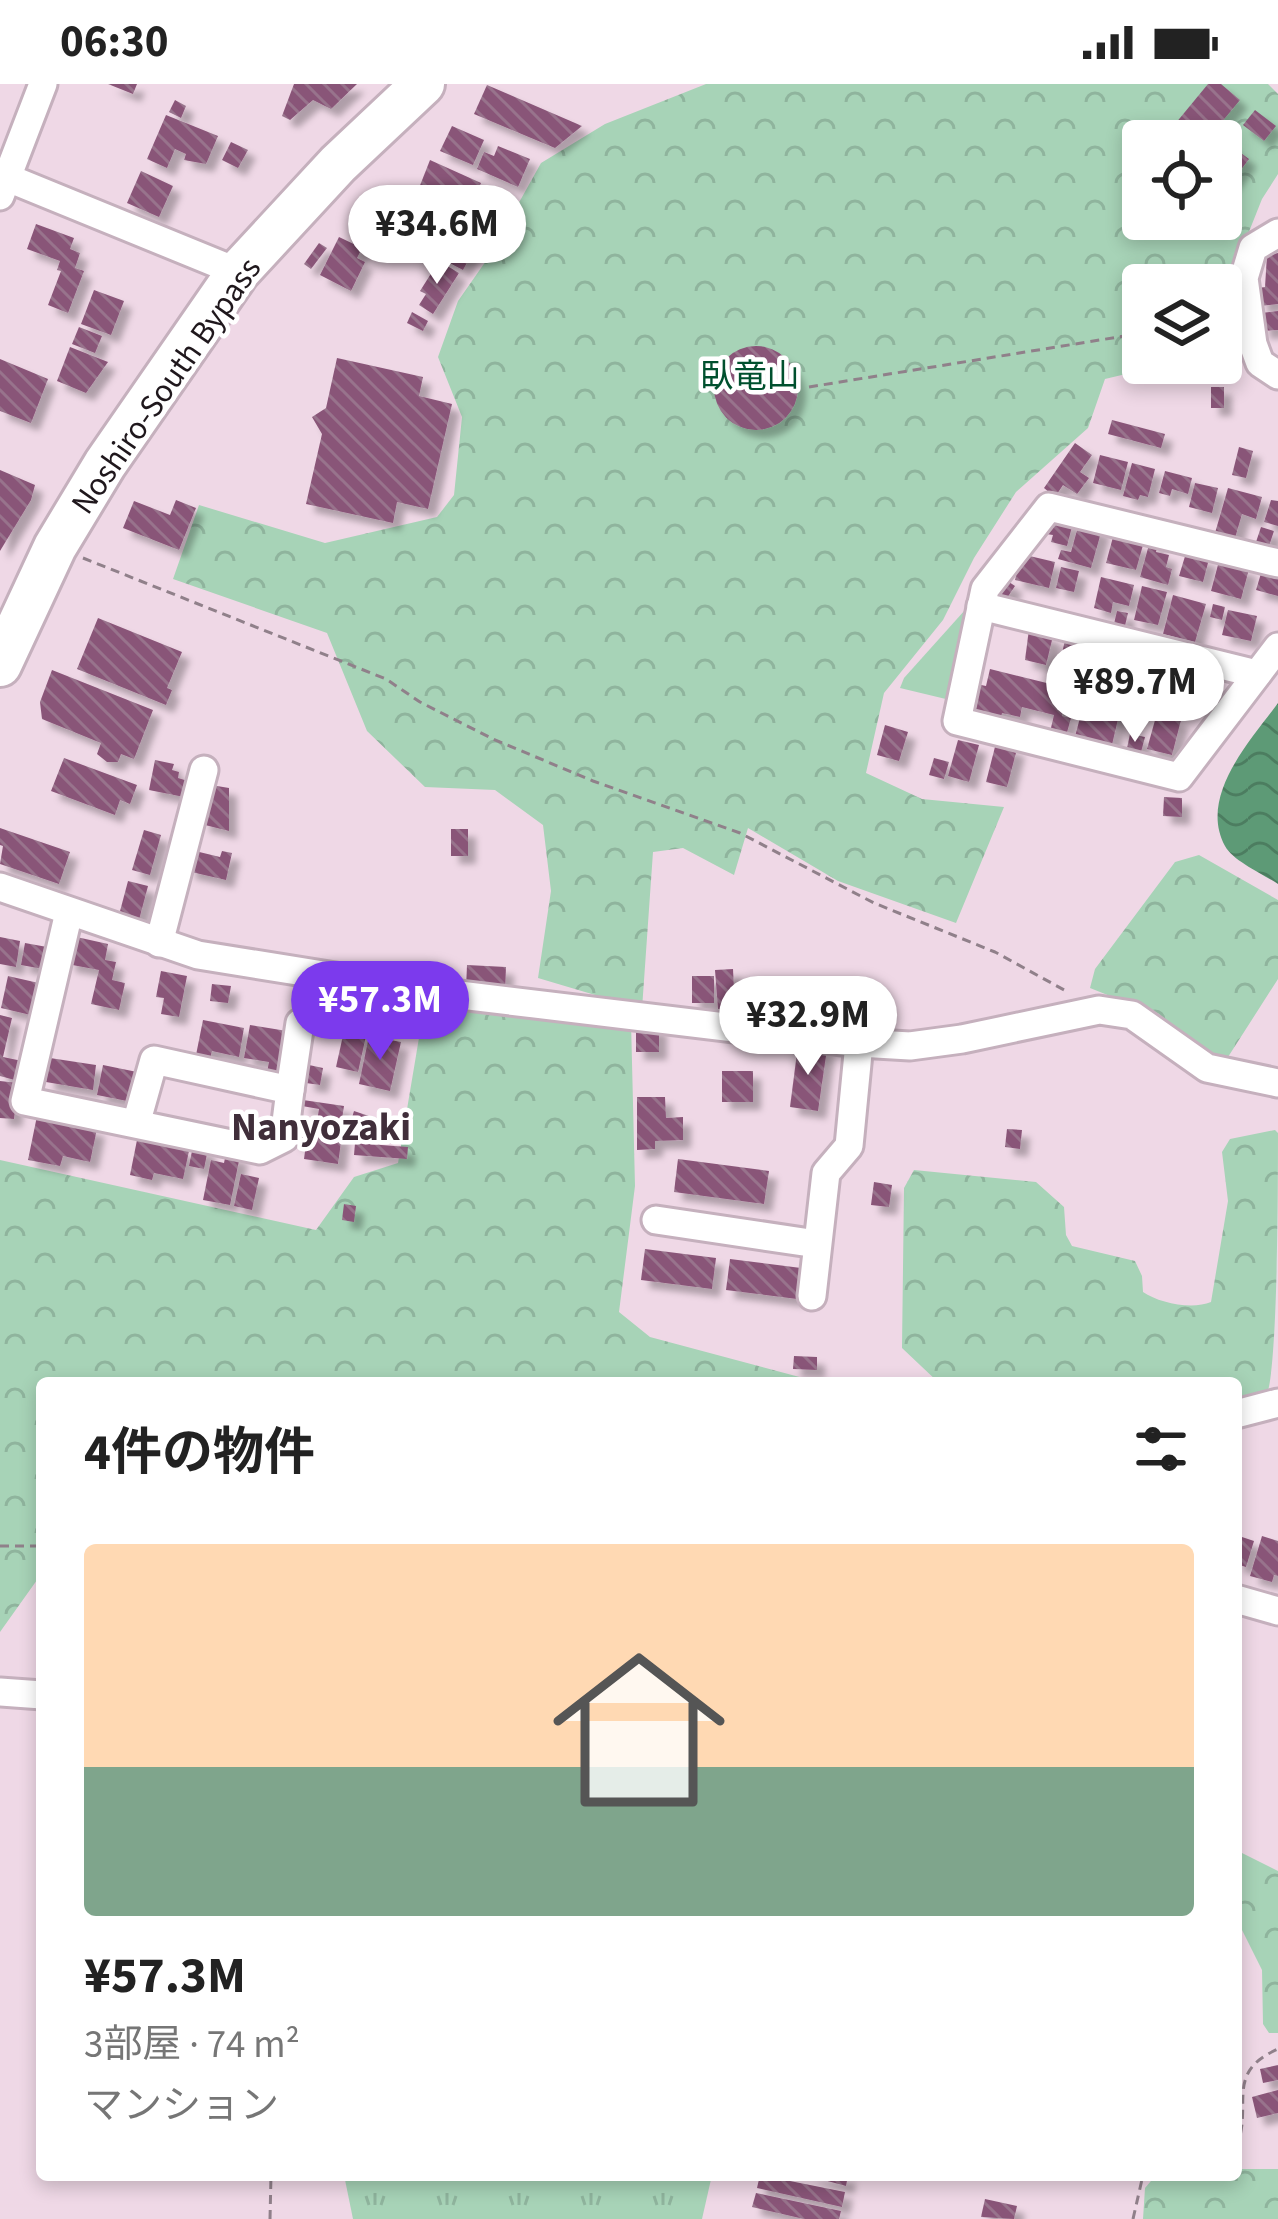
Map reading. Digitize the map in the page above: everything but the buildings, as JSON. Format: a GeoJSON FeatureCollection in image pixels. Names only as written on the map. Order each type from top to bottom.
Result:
{"type":"FeatureCollection","features":[{"type":"Feature","properties":{"kind":"highway","name":"Noshiro-South Bypass"},"geometry":{"type":"LineString","coordinates":[[0,665],[55,547],[105,464],[238,272],[338,164],[423,84]]}},
{"type":"Feature","properties":{"kind":"street"},"geometry":{"type":"LineString","coordinates":[[43,84],[4,187],[238,272]]}},
{"type":"Feature","properties":{"kind":"street"},"geometry":{"type":"LineString","coordinates":[[1278,233],[1253,248],[1244,278],[1253,344],[1260,363],[1278,375]]}},
{"type":"Feature","properties":{"kind":"street"},"geometry":{"type":"LineString","coordinates":[[1278,563],[1049,507],[985,589],[957,721],[1179,777],[1278,647]]}},
{"type":"Feature","properties":{"kind":"street"},"geometry":{"type":"LineString","coordinates":[[981,606],[1257,674]]}},
{"type":"Feature","properties":{"kind":"street"},"geometry":{"type":"LineString","coordinates":[[159,943],[204,770]]}},
{"type":"Feature","properties":{"kind":"street"},"geometry":{"type":"LineString","coordinates":[[0,887],[198,955],[410,988],[859,1043],[910,1046],[962,1039],[1099,1010],[1132,1015],[1207,1068],[1278,1083]]}},
{"type":"Feature","properties":{"kind":"street"},"geometry":{"type":"LineString","coordinates":[[68,912],[25,1101],[260,1150],[284,1138],[300,1023]]}},
{"type":"Feature","properties":{"kind":"street"},"geometry":{"type":"LineString","coordinates":[[812,1296],[826,1173],[849,1146],[859,1043]]}},
{"type":"Feature","properties":{"kind":"street"},"geometry":{"type":"LineString","coordinates":[[136,1124],[154,1060],[290,1090]]}},
{"type":"Feature","properties":{"kind":"street"},"geometry":{"type":"LineString","coordinates":[[656,1220],[817,1244]]}},
{"type":"Feature","properties":{"kind":"street"},"geometry":{"type":"LineString","coordinates":[[1242,1412],[1278,1403]]}},
{"type":"Feature","properties":{"kind":"street"},"geometry":{"type":"LineString","coordinates":[[1242,1601],[1278,1611]]}},
{"type":"Feature","properties":{"kind":"street"},"geometry":{"type":"LineString","coordinates":[[0,1692],[36,1695]]}},
{"type":"Feature","properties":{"kind":"path"},"geometry":{"type":"LineString","coordinates":[[809,387],[1122,335]]}},
{"type":"Feature","properties":{"kind":"path"},"geometry":{"type":"LineString","coordinates":[[55,547],[386,679],[493,739],[593,781],[740,833],[874,903],[994,952],[1099,1010]]}},
{"type":"Feature","properties":{"kind":"path"},"geometry":{"type":"LineString","coordinates":[[0,1546],[36,1546]]}},
{"type":"Feature","properties":{"kind":"path"},"geometry":{"type":"LineString","coordinates":[[1242,2109],[1244,2075],[1261,2056],[1278,2049]]}},
{"type":"Feature","properties":{"kind":"path"},"geometry":{"type":"LineString","coordinates":[[270,2219],[271,2181]]}},
{"type":"Feature","properties":{"kind":"path"},"geometry":{"type":"LineString","coordinates":[[1133,2219],[1142,2181]]}},
{"type":"Feature","properties":{"kind":"green space","name":"臥竜山"},"geometry":{"type":"Polygon","coordinates":[[[706,84],[1268,84],[1278,94],[1278,174],[1262,199],[1236,264],[1122,264],[1122,375],[1105,379],[1088,428],[1016,492],[974,558],[943,620],[884,693],[866,773],[922,799],[1004,807],[956,923],[838,881],[748,828],[734,875],[683,848],[653,852],[642,1009],[538,978],[551,891],[543,825],[495,790],[425,787],[367,731],[327,633],[173,579],[199,505],[325,543],[437,517],[454,495],[462,417],[438,357],[458,301],[541,163],[605,124],[706,84]]]}},
{"type":"Feature","properties":{"kind":"green space"},"geometry":{"type":"Polygon","coordinates":[[[965,610],[972,610],[950,700],[900,688],[904,678],[965,610]]]}},
{"type":"Feature","properties":{"kind":"green space"},"geometry":{"type":"Polygon","coordinates":[[[1199,855],[1278,900],[1278,979],[1228,1057],[1199,1051],[1135,1006],[1090,988],[1095,969],[1175,862],[1199,855]]]}},
{"type":"Feature","properties":{"kind":"green space"},"geometry":{"type":"Polygon","coordinates":[[[427,990],[631,1021],[635,1186],[619,1312],[650,1337],[800,1377],[36,1377],[36,1581],[0,1632],[0,1160],[316,1230],[354,1177],[398,1163],[427,990]]]}},
{"type":"Feature","properties":{"kind":"green space"},"geometry":{"type":"Polygon","coordinates":[[[1278,1133],[1277,1270],[1267,1394],[1242,1400],[1242,1377],[933,1377],[902,1348],[904,1188],[914,1170],[1036,1182],[1064,1207],[1066,1235],[1072,1246],[1135,1261],[1143,1292],[1167,1302],[1195,1305],[1211,1302],[1228,1201],[1222,1152],[1230,1139],[1278,1133]]]}},
{"type":"Feature","properties":{"kind":"green space"},"geometry":{"type":"Polygon","coordinates":[[[1242,1853],[1278,1871],[1278,2033],[1269,2033],[1263,2024],[1262,1970],[1242,1930],[1242,1853]]]}},
{"type":"Feature","properties":{"kind":"green space"},"geometry":{"type":"Polygon","coordinates":[[[1242,2169],[1278,2169],[1278,2219],[1143,2219],[1145,2188],[1151,2181],[1242,2181],[1242,2169]]]}},
{"type":"Feature","properties":{"kind":"green space"},"geometry":{"type":"Polygon","coordinates":[[[345,2181],[711,2181],[702,2219],[353,2219],[345,2181]]]}},
{"type":"Feature","properties":{"kind":"water"},"geometry":{"type":"Polygon","coordinates":[[[1278,703],[1278,884],[1229,852],[1218,827],[1218,808],[1231,770],[1278,703]]]}},
{"type":"Feature","properties":{"kind":"district","name":"Nanyozaki"},"geometry":{"type":"Point","coordinates":[321,1126]}}]}
